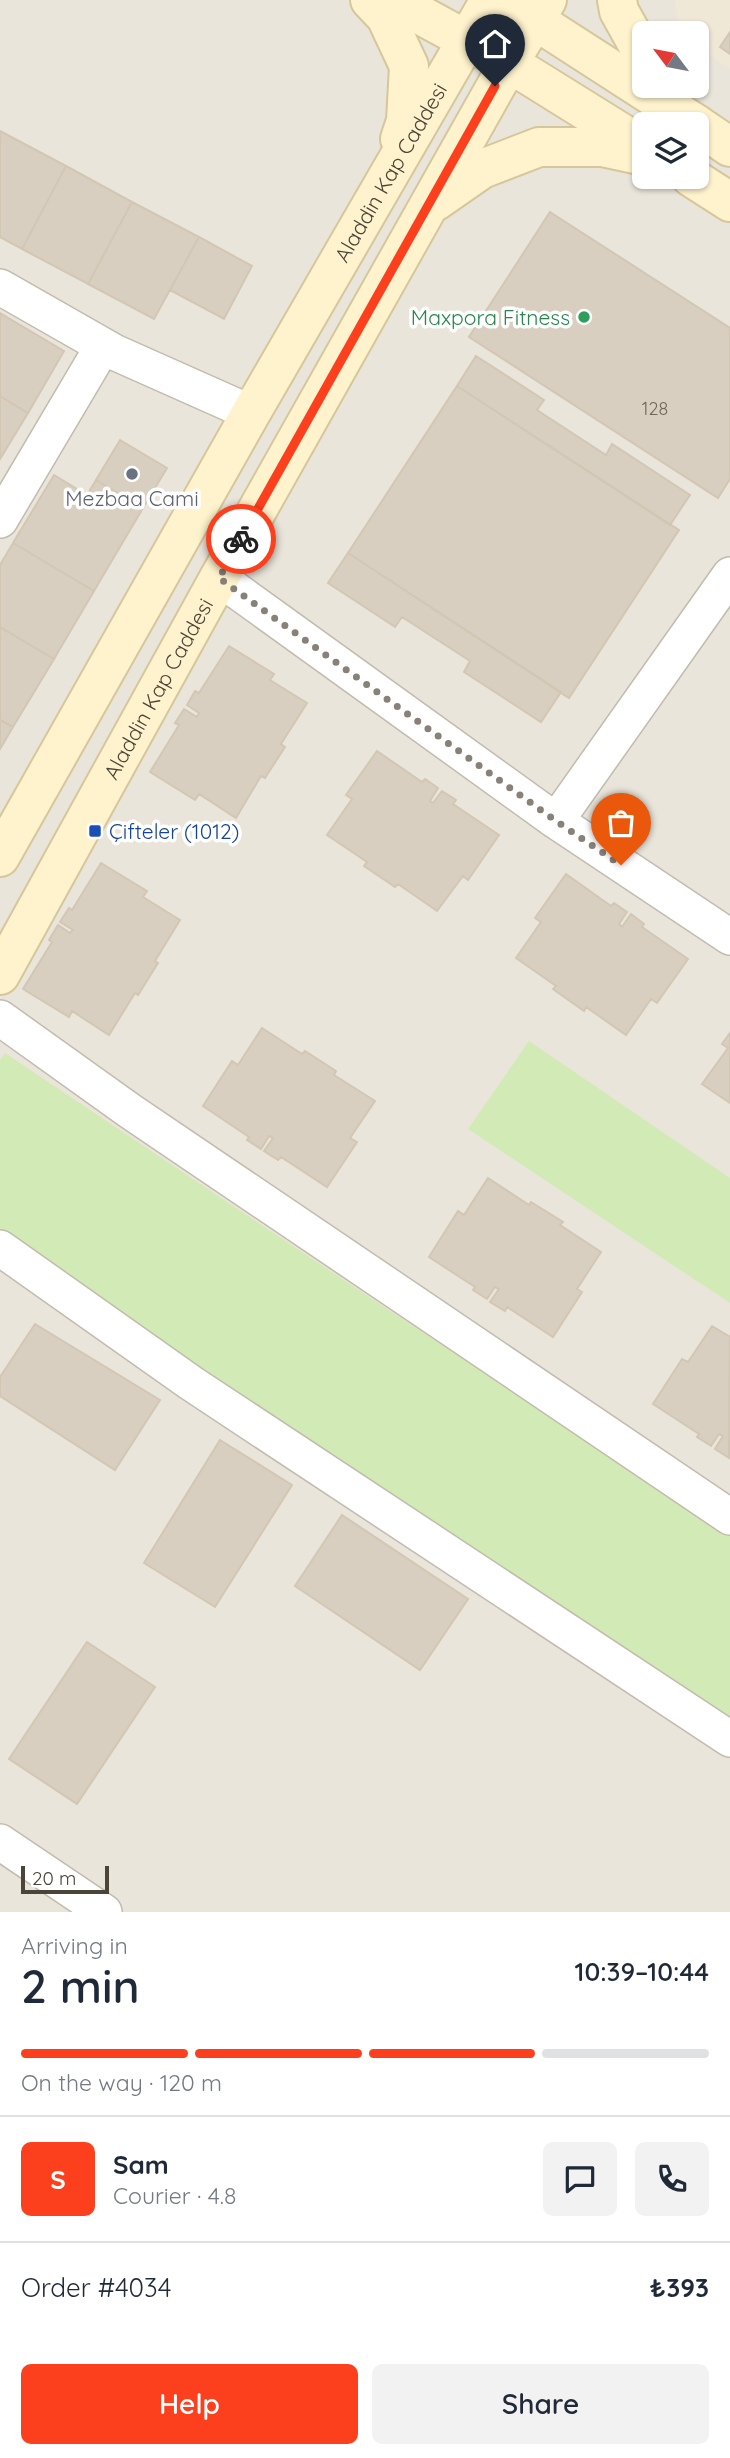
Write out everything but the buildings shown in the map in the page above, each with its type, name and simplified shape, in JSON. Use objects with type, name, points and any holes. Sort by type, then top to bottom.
[{"type":"street","points":[[370,0],[386,17],[410,66],[406,121],[386,182]]},
{"type":"street","points":[[393,0],[509,62],[632,139]]},
{"type":"street","name":"Aladdin Kap Caddesi","points":[[0,857],[251,413],[490,0]]},
{"type":"street","points":[[503,0],[541,10],[680,112]]},
{"type":"street","points":[[617,0],[619,11],[632,34]]},
{"type":"street","name":"Aladdin Kap Caddesi","points":[[0,975],[219,578],[509,62],[541,10]]},
{"type":"street","points":[[674,98],[686,112]]},
{"type":"street","points":[[709,133],[730,147]]},
{"type":"street","points":[[428,206],[482,169],[539,147],[602,146],[632,153]]},
{"type":"street","points":[[709,189],[730,202]]},
{"type":"street","points":[[0,287],[103,346],[251,413]]},
{"type":"street","points":[[0,520],[103,346]]},
{"type":"street","points":[[556,821],[730,575]]},
{"type":"street","points":[[219,578],[556,821],[730,937]]},
{"type":"street","points":[[0,1018],[130,1111],[730,1517]]},
{"type":"street","points":[[0,1248],[191,1383],[730,1739]]},
{"type":"street","points":[[0,1842],[104,1912]]},
{"type":"shaded area","points":[[0,0],[730,0],[730,1912],[0,1912]]},
{"type":"shaded area","points":[[675,0],[730,0],[730,69],[709,54],[709,21],[678,21]]},
{"type":"green space","points":[[529,1041],[730,1178],[730,1303],[468,1129]]},
{"type":"green space","points":[[5,1053],[381,1305],[730,1533],[730,1720],[312,1448],[0,1233],[0,1060]]},
{"type":"way so far","points":[[241,539],[219,578],[621,865]]},
{"type":"place","name":"Maxpora Fitness","points":[[584,317]]},
{"type":"place","name":"Mezbaa Cami","points":[[132,474]]},
{"type":"place","name":"Çifteler (1012)","points":[[95,831]]},
{"type":"route","points":[[241,539],[495,86]]}]
